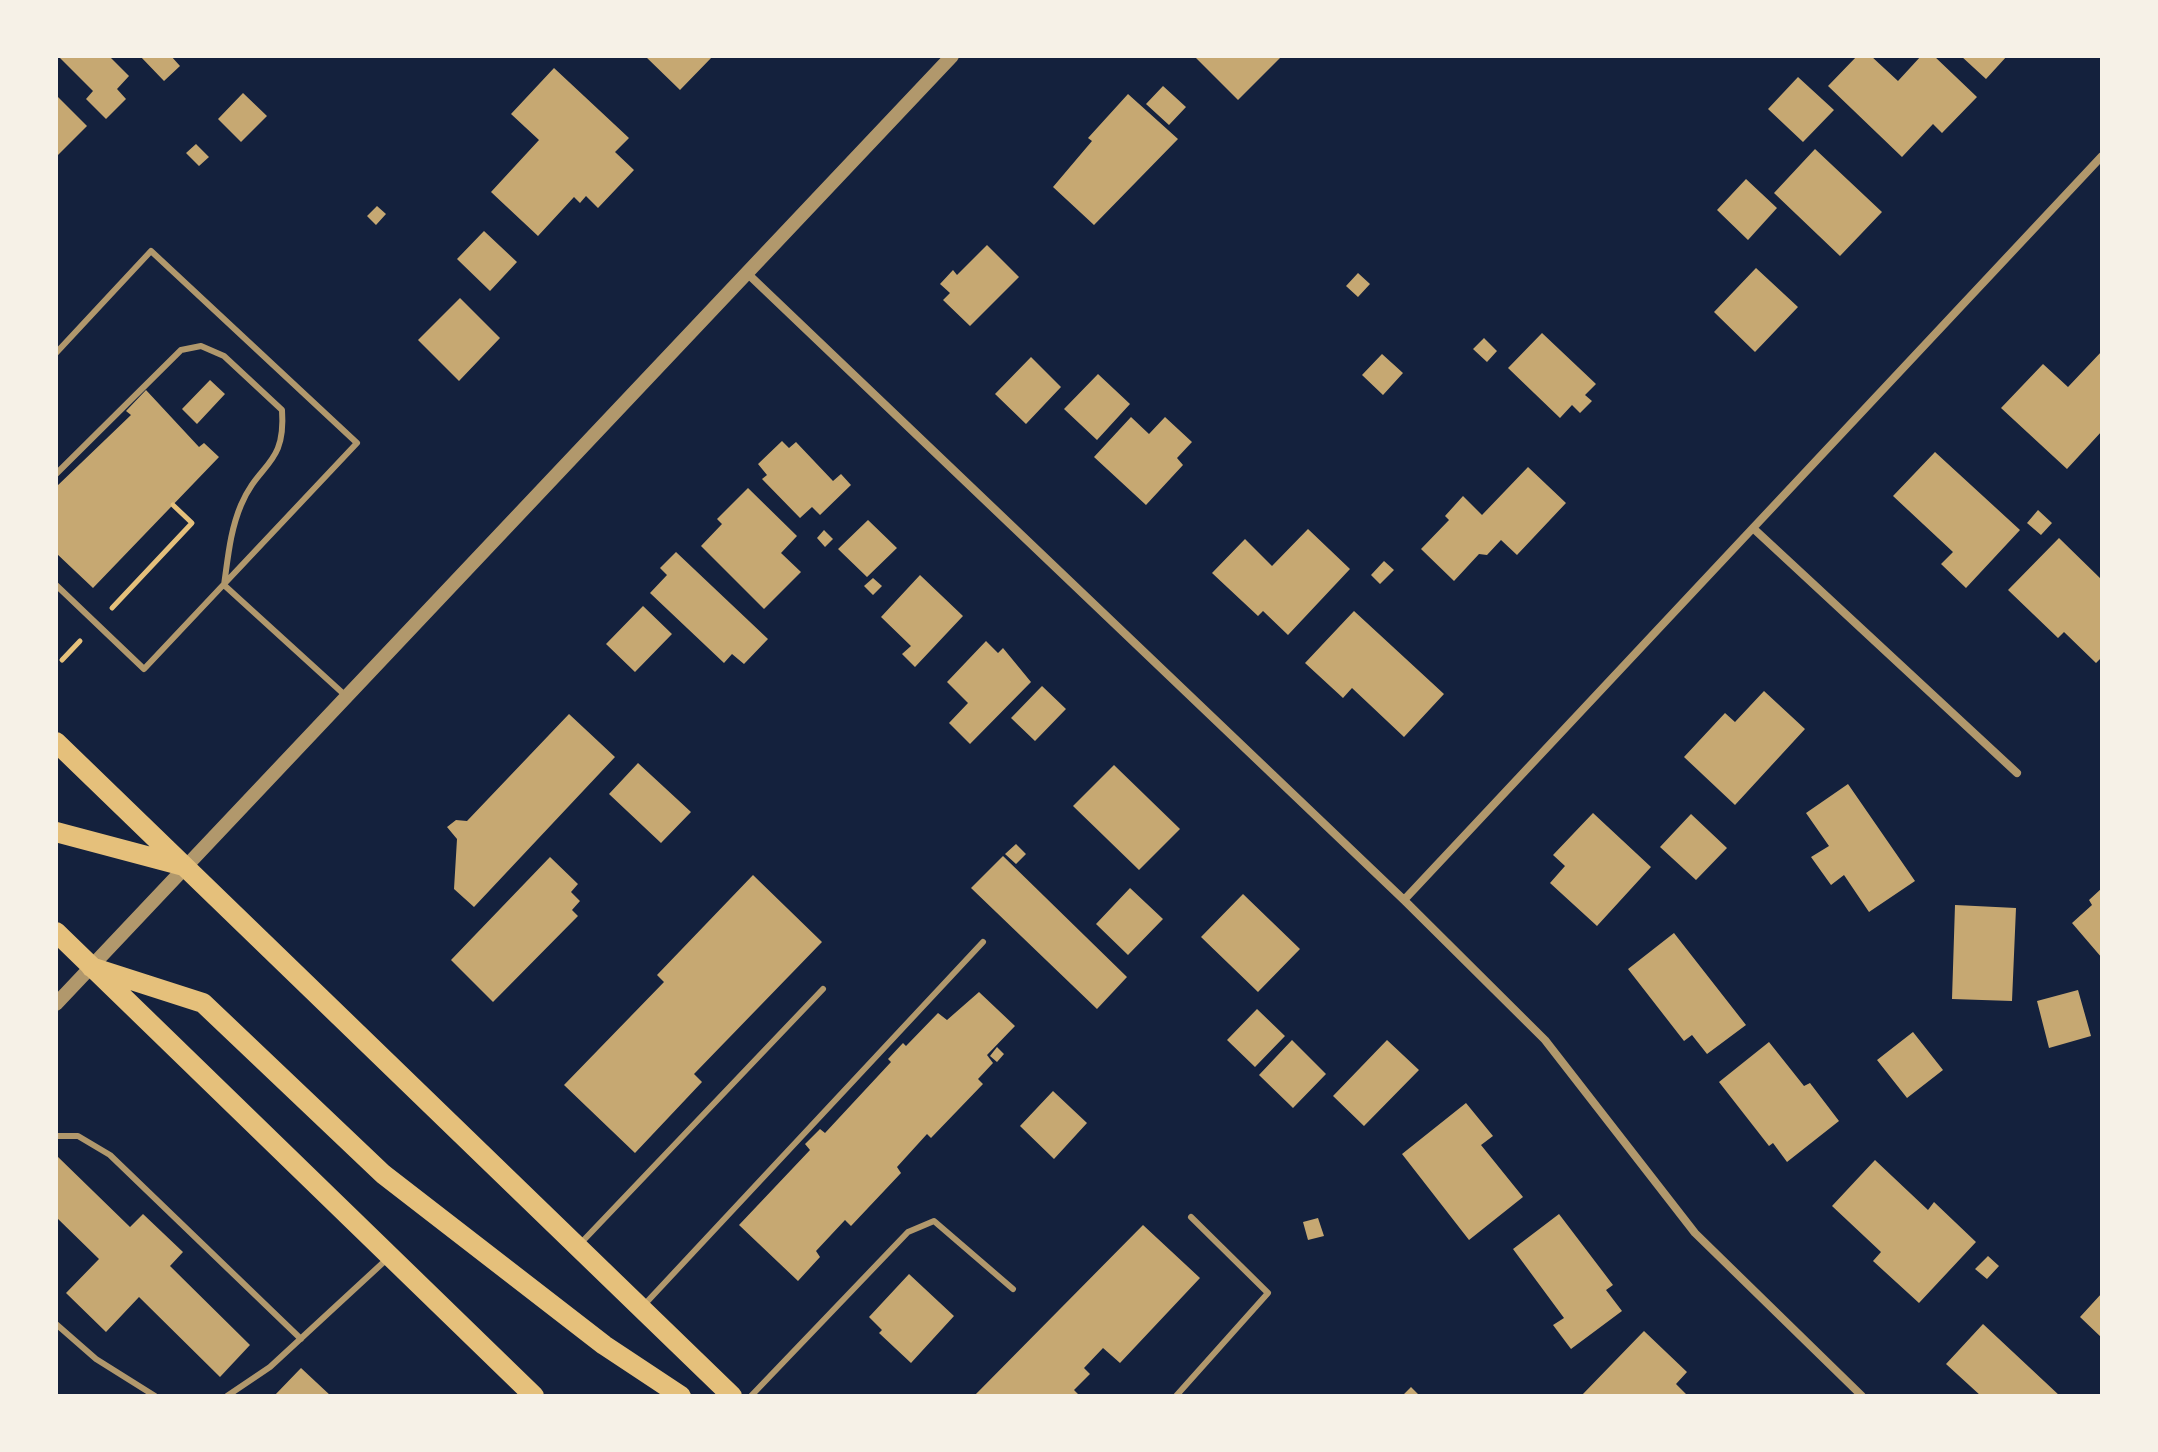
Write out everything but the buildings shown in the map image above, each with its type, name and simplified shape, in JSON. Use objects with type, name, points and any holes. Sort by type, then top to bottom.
[{"type":"main road","points":[[56,742],[732,1396]]},
{"type":"main road","points":[[56,832],[186,866]]},
{"type":"main road","points":[[56,932],[534,1396]]},
{"type":"main road","points":[[91,967],[203,1003],[383,1174],[604,1345],[681,1396]]},
{"type":"street","points":[[56,1004],[952,56]]},
{"type":"street","points":[[1404,900],[2102,156]]},
{"type":"street","points":[[748,274],[1404,900],[1545,1040],[1695,1233],[1862,1396]]},
{"type":"street","points":[[1754,529],[2017,773]]},
{"type":"lane","points":[[56,353],[151,251],[357,443],[144,669],[56,585]]},
{"type":"lane","points":[[56,474],[181,350],[201,346],[224,356],[282,410],[284,436],[278,453],[242,503],[231,537],[224,585]]},
{"type":"lane","points":[[224,585],[347,697]]},
{"type":"lane","points":[[641,1308],[983,942]]},
{"type":"lane","points":[[578,1247],[823,989]]},
{"type":"lane","points":[[56,1136],[78,1136],[110,1155],[301,1339]]},
{"type":"lane","points":[[1176,1396],[1268,1293],[1191,1217]]},
{"type":"lane","points":[[751,1396],[908,1232],[934,1221],[1013,1289]]},
{"type":"lane","points":[[227,1396],[270,1367],[390,1257]]},
{"type":"lane","points":[[56,1324],[96,1359],[155,1396]]},
{"type":"path","points":[[62,660],[192,523],[173,505]]}]
